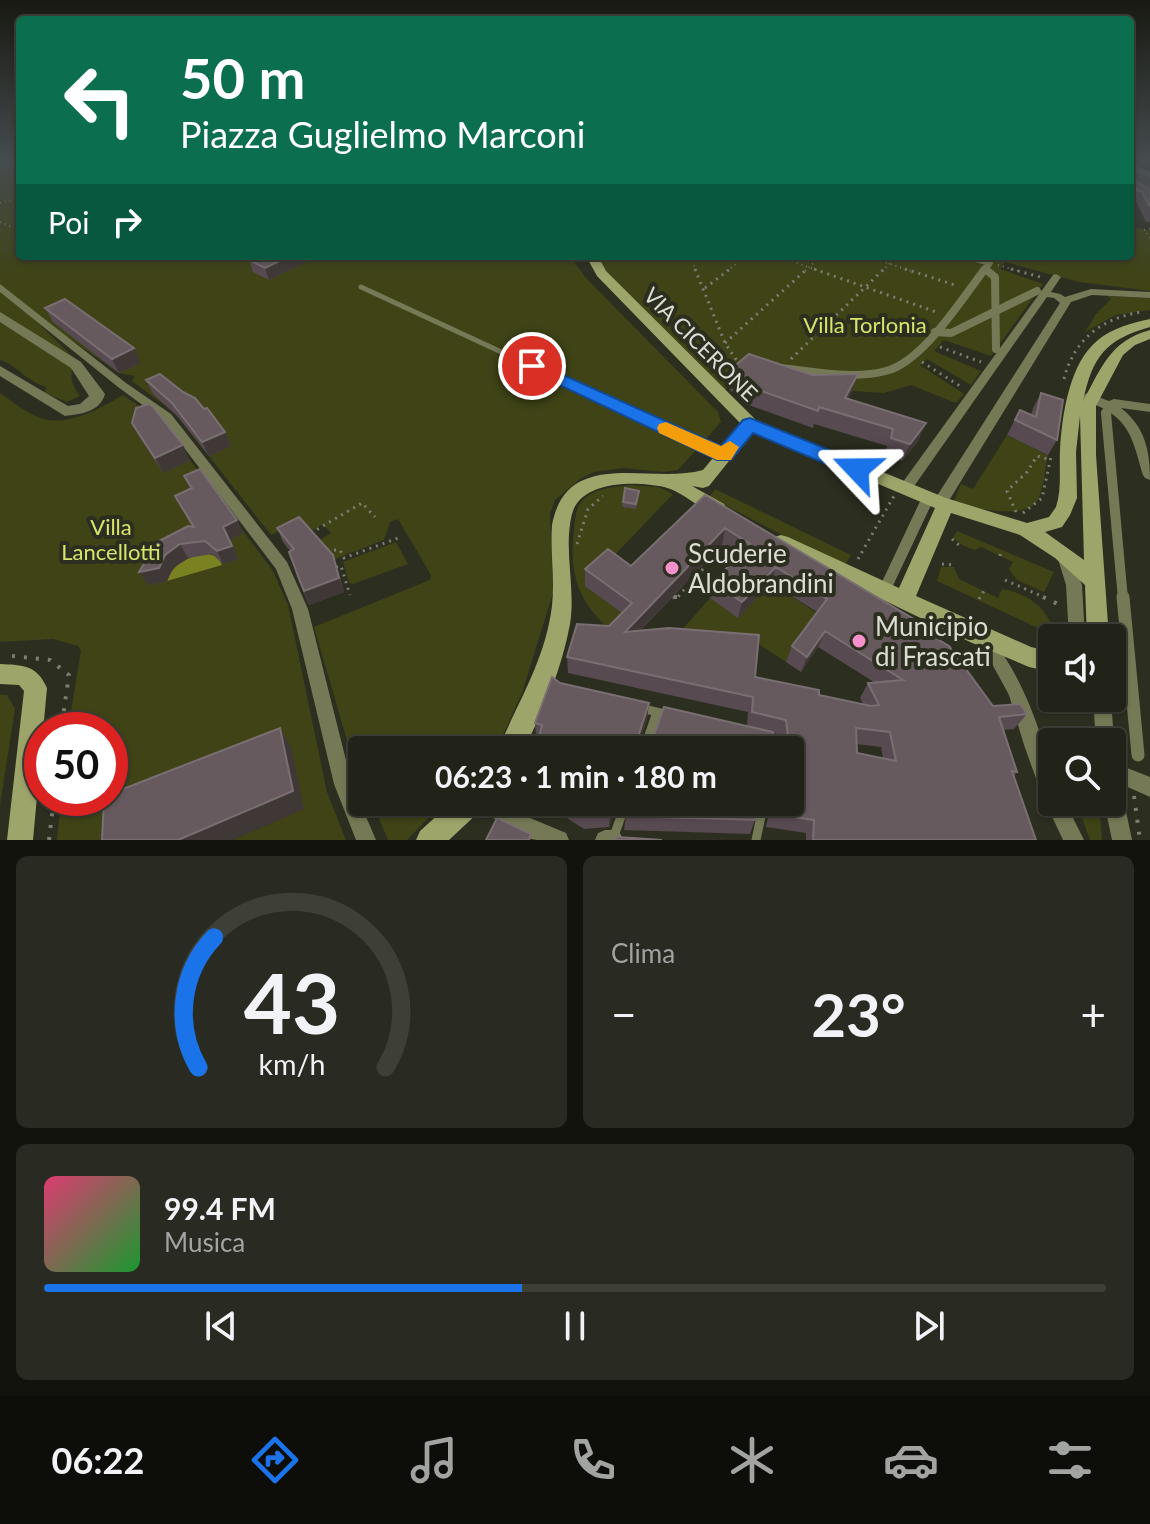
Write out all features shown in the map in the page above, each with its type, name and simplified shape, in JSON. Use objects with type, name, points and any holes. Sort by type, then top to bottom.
[{"type":"main road","name":"VIA CICERONE","points":[[594,260],[601,273],[750,424]]},
{"type":"main road","points":[[1097,624],[1088,455],[1089,399],[1100,346],[1119,333],[1150,323]]},
{"type":"main road","points":[[714,507],[702,489],[707,475],[750,424],[935,501],[1022,522],[1055,522],[1067,504],[1068,450],[1089,399],[1117,353],[1130,342],[1150,334]]},
{"type":"main road","points":[[516,736],[538,688],[556,633],[563,595],[564,512],[569,501],[582,489],[611,481],[671,482],[707,475]]},
{"type":"main road","points":[[671,482],[738,520]]},
{"type":"main road","points":[[890,595],[935,501]]},
{"type":"main road","points":[[1022,522],[1094,581]]},
{"type":"main road","points":[[763,532],[890,595],[1038,659]]},
{"type":"main road","points":[[4,665],[25,675],[36,688],[20,840]]},
{"type":"main road","points":[[429,840],[456,816]]},
{"type":"street","points":[[974,260],[987,266],[995,277],[996,349]]},
{"type":"street","points":[[768,367],[871,374],[894,369],[935,332],[987,266]]},
{"type":"street","points":[[901,489],[1052,278]]},
{"type":"street","points":[[0,287],[167,417],[282,566],[300,609],[343,784],[366,840]]},
{"type":"street","points":[[935,332],[951,333],[1041,292],[1057,296],[1065,302]]},
{"type":"street","points":[[935,501],[1065,302],[1087,292],[1150,295]]},
{"type":"street","points":[[0,316],[76,365],[97,394]]},
{"type":"street","points":[[0,370],[65,411],[85,408],[97,398],[97,394]]},
{"type":"street","points":[[97,394],[122,385]]},
{"type":"street","points":[[1089,399],[1150,408]]},
{"type":"street","points":[[1089,399],[1131,422],[1150,475]]},
{"type":"street","points":[[1089,399],[1138,755]]},
{"type":"street","points":[[1062,553],[1074,585],[1076,624]]},
{"type":"street","points":[[978,635],[1000,659],[1014,682],[1038,758]]},
{"type":"street","points":[[1033,745],[1038,747]]},
{"type":"street","points":[[508,816],[559,840]]},
{"type":"street","points":[[1062,816],[1074,840]]},
{"type":"street","points":[[1117,816],[1122,840]]},
{"type":"street","points":[[605,840],[613,840]]},
{"type":"lane","points":[[361,287],[724,455]]},
{"type":"lane","points":[[630,706],[687,719]]},
{"type":"lane","points":[[649,736],[657,712]]},
{"type":"lane","points":[[621,816],[613,840],[624,840]]},
{"type":"lane","points":[[756,840],[761,816]]},
{"type":"path","points":[[1150,229],[1144,230],[1150,238]]},
{"type":"path","points":[[692,260],[725,343],[737,361]]},
{"type":"path","points":[[705,288],[741,260]]},
{"type":"path","points":[[789,260],[947,315]]},
{"type":"path","points":[[725,343],[817,260]]},
{"type":"path","points":[[880,260],[967,289]]},
{"type":"path","points":[[782,368],[892,260]]},
{"type":"path","points":[[1002,265],[1052,278]]},
{"type":"path","points":[[1089,399],[1066,367],[1087,333],[1118,316],[1149,312]]},
{"type":"path","points":[[938,346],[985,364]]},
{"type":"path","points":[[923,362],[967,390]]},
{"type":"path","points":[[1022,522],[1042,500],[1053,445]]},
{"type":"path","points":[[1022,522],[1007,491],[1027,472],[1037,456],[1051,460]]},
{"type":"path","points":[[858,559],[901,489]]},
{"type":"path","points":[[562,552],[573,552],[588,509],[610,492]]},
{"type":"path","points":[[311,533],[362,503],[375,517]]},
{"type":"path","points":[[1002,513],[1022,522]]},
{"type":"path","points":[[324,551],[337,548],[344,558],[401,537]]},
{"type":"path","points":[[952,539],[961,547]]},
{"type":"path","points":[[942,564],[955,565]]},
{"type":"path","points":[[332,568],[341,566],[350,595]]},
{"type":"path","points":[[673,597],[676,599],[704,568]]},
{"type":"path","points":[[1005,580],[1042,598]]},
{"type":"path","points":[[979,600],[984,591]]},
{"type":"path","points":[[4,665],[38,657],[60,663],[69,675],[64,712]]},
{"type":"path","points":[[1140,840],[1142,792]]},
{"type":"path","points":[[49,840],[52,816]]},
{"type":"green space","points":[[0,199],[16,199],[16,260],[573,260],[585,277],[718,412],[721,422],[678,470],[663,472],[623,468],[594,472],[580,479],[555,500],[550,514],[553,593],[522,693],[501,736],[348,736],[348,744],[314,627],[430,580],[431,575],[398,519],[390,522],[384,540],[330,561],[315,543],[331,533],[323,524],[307,534],[296,522],[271,535],[175,413],[132,381],[135,376],[119,373],[37,316],[33,318],[77,361],[72,379],[80,396],[67,402],[45,393],[46,387],[0,360]]},
{"type":"green space","name":"Villa Torlonia","points":[[1134,227],[1150,231],[1150,291],[1079,282],[1005,262],[1000,269],[1043,284],[991,356],[944,340],[934,351],[981,371],[971,385],[927,359],[920,365],[964,394],[956,403],[911,385],[884,393],[852,391],[746,371],[725,390],[596,260],[1134,260]]},
{"type":"green space","points":[[1107,296],[1150,298],[1150,310],[1116,315],[1085,332],[1096,314],[1111,299]]},
{"type":"green space","name":"Villa Lancellotti","points":[[0,393],[33,415],[49,420],[71,419],[123,395],[161,421],[273,571],[288,605],[327,792],[346,840],[232,840],[303,809],[122,840],[57,840],[59,816],[128,816],[128,712],[71,712],[81,650],[78,646],[53,639],[0,642]]},
{"type":"green space","points":[[1007,435],[1048,455],[1038,499],[1032,506],[1012,511],[986,510],[953,503],[961,484],[973,489]]},
{"type":"green space","points":[[630,485],[658,487],[673,494],[586,585],[630,619],[611,631],[590,608],[578,586],[573,560],[575,518],[583,500],[593,493]]},
{"type":"green space","points":[[715,489],[851,555],[844,567],[709,497]]},
{"type":"green space","points":[[957,531],[1054,572],[1044,592],[1017,580],[1009,569],[1013,562],[981,547],[975,550],[962,545],[953,538]]},
{"type":"green space","points":[[396,542],[408,564],[349,583],[343,562]]},
{"type":"green space","points":[[941,567],[954,567],[959,579],[998,598],[1002,589],[1029,599],[1043,610],[1051,624],[1038,624],[1038,628],[937,581]]},
{"type":"green space","points":[[771,583],[820,615],[786,662],[751,639],[674,639],[710,598]]},
{"type":"green space","points":[[0,695],[7,695],[15,709],[0,805]]},
{"type":"green space","points":[[378,816],[430,816],[407,840],[388,840]]},
{"type":"green space","points":[[1081,816],[1100,816],[1102,840],[1090,840]]},
{"type":"shaded area","points":[[205,553],[218,557],[222,565],[167,581],[177,566]]},
{"type":"building","points":[[249,260],[282,260],[265,268]]},
{"type":"building","points":[[65,299],[134,348],[112,359],[45,308]]},
{"type":"building","points":[[749,354],[812,375],[858,374],[845,398],[926,423],[910,444],[891,438],[893,429],[819,407],[818,411],[747,386],[730,370]]},
{"type":"building","points":[[160,374],[195,398],[204,409],[207,408],[225,432],[202,442],[172,403],[146,380]]},
{"type":"building","points":[[1041,393],[1063,400],[1057,440],[1015,420],[1020,410],[1036,417]]},
{"type":"building","points":[[149,404],[183,445],[155,458],[132,423],[136,408]]},
{"type":"building","points":[[200,469],[237,520],[223,527],[232,546],[217,551],[205,541],[180,544],[165,555],[159,568],[139,572],[148,557],[146,553],[158,545],[157,542],[188,526],[194,527],[175,496],[192,488],[184,476]]},
{"type":"building","points":[[625,488],[639,491],[636,504],[623,502]]},
{"type":"building","points":[[705,495],[917,621],[919,628],[949,646],[993,706],[1020,704],[1027,714],[999,717],[1017,772],[1012,771],[1036,840],[813,840],[814,820],[786,816],[804,816],[804,736],[788,736],[786,720],[752,712],[753,697],[567,657],[577,624],[609,626],[632,603],[585,569],[608,549],[631,566]],"holes":[[[725,528],[750,544],[713,582],[742,602],[776,567],[827,599],[792,646],[807,657],[825,631],[903,680],[868,683],[879,705],[819,695],[819,690],[755,677],[759,635],[669,628],[625,632]],[[856,728],[890,732],[896,761],[857,753]]]},
{"type":"building","points":[[299,517],[333,555],[339,578],[304,591],[289,552],[294,549],[277,528]]},
{"type":"building","points":[[552,677],[560,683],[649,703],[639,734],[539,736],[542,725],[535,723]]},
{"type":"building","points":[[664,707],[773,732],[774,736],[654,736]]},
{"type":"building","points":[[280,728],[293,791],[178,840],[102,840],[103,816],[128,816],[128,787]]},
{"type":"building","points":[[626,816],[756,816],[755,820]]},
{"type":"building","points":[[497,818],[531,834],[529,840],[486,840]]},
{"type":"building","points":[[617,837],[662,840],[616,840]]},
{"type":"slow traffic","points":[[666,428],[724,455],[730,447]]},
{"type":"place","name":"Scuderie Aldobrandini","points":[[672,568]]},
{"type":"place","name":"Municipio di Frascati","points":[[859,641]]},
{"type":"route","points":[[532,366],[724,455],[750,424],[857,469]]}]
